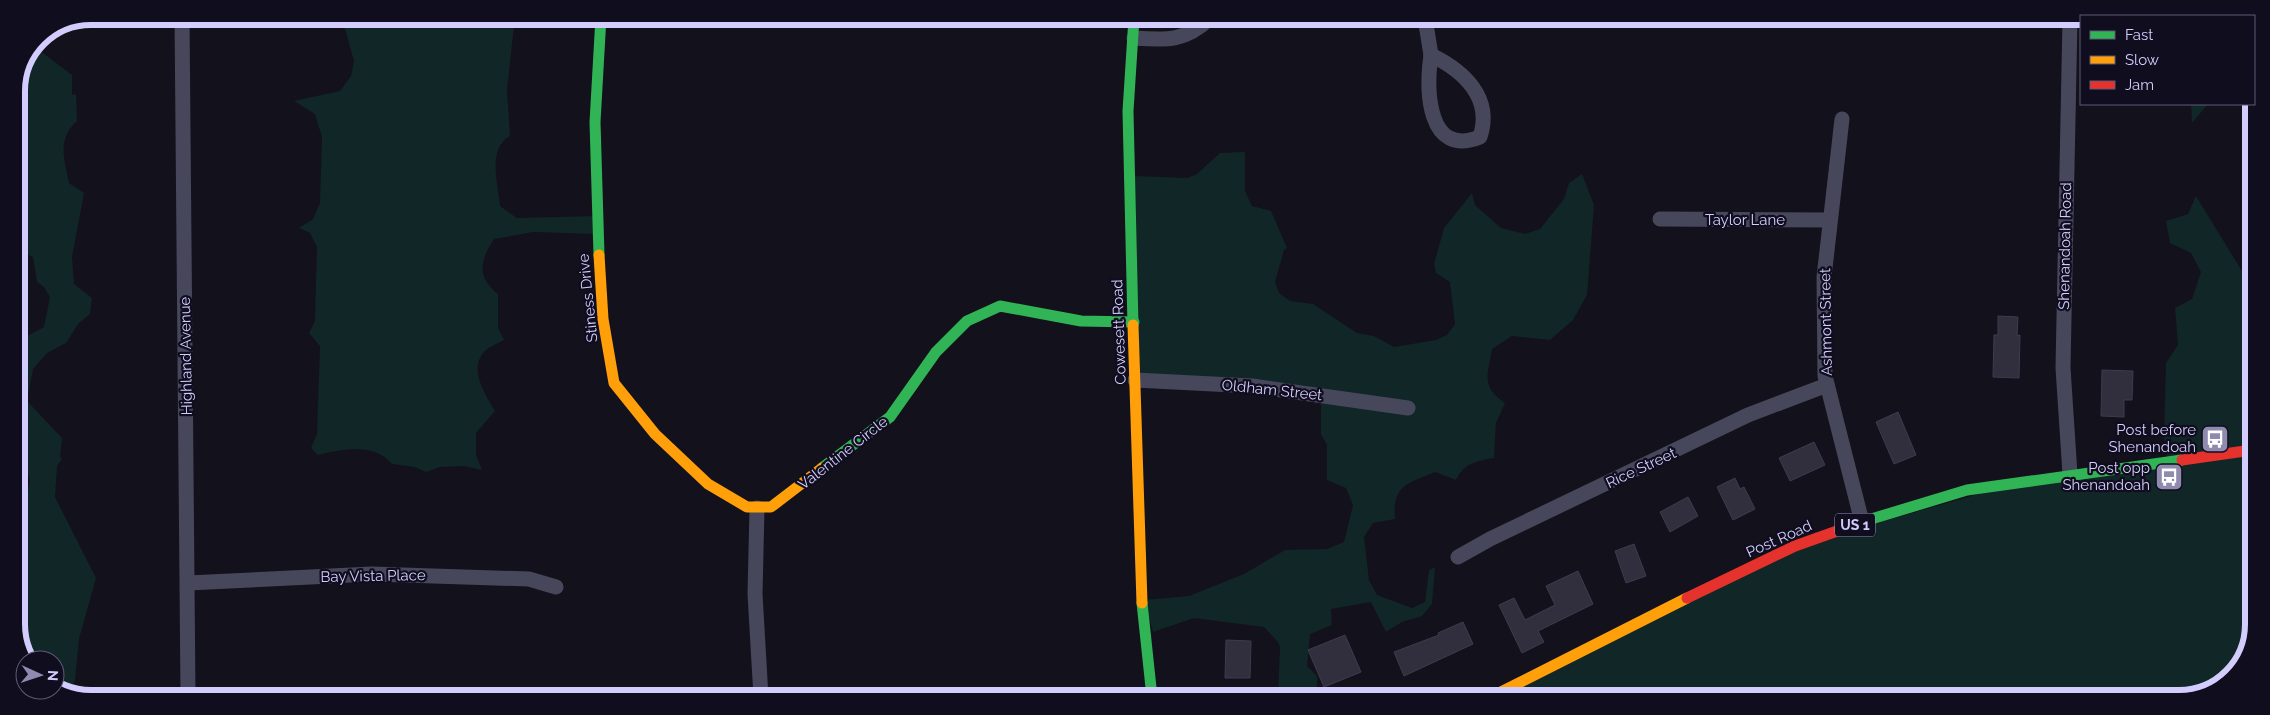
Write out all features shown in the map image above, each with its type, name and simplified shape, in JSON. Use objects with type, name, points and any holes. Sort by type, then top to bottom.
[{"type":"main road","name":"Stiness Drive","points":[[601,25],[595,122],[598,245],[602,319],[614,383],[655,434],[708,484],[747,507],[757,508]]},
{"type":"main road","name":"Cowesett Road","points":[[1134,25],[1128,111],[1140,588],[1151,690]]},
{"type":"main road","name":"Valentine Circle","points":[[757,508],[771,507],[787,496],[890,416],[936,352],[967,320],[1000,306],[1081,321],[1134,322]]},
{"type":"main road","name":"Post Road","points":[[1505,690],[1640,621],[1795,546],[1862,522],[1967,490],[2070,474],[2245,451]]},
{"type":"main road","name":"Cowesett Road","points":[[1145,646],[1161,690]]},
{"type":"street","name":"Highland Avenue","points":[[182,25],[188,690]]},
{"type":"street","points":[[1134,38],[1172,40],[1203,25]]},
{"type":"street","points":[[1426,25],[1431,55],[1429,90],[1433,113],[1440,133],[1453,140],[1469,141],[1480,137],[1485,123],[1482,105],[1476,93],[1452,65],[1431,55]]},
{"type":"street","name":"Shenandoah Road","points":[[2070,25],[2063,368],[2070,474]]},
{"type":"street","name":"Ashmont Street","points":[[1842,119],[1824,277],[1825,376],[1862,522]]},
{"type":"street","name":"Taylor Lane","points":[[1660,219],[1829,220]]},
{"type":"street","name":"Oldham Street","points":[[1135,380],[1252,386],[1408,408]]},
{"type":"street","name":"Rice Street","points":[[1458,557],[1490,539],[1748,415],[1827,385]]},
{"type":"street","points":[[757,508],[755,594],[761,690]]},
{"type":"street","name":"Bay Vista Place","points":[[188,583],[372,574],[529,579],[556,587]]},
{"type":"green space","points":[[339,25],[514,25],[507,89],[510,136],[498,149],[496,158],[496,177],[500,206],[517,218],[597,216],[596,234],[533,232],[494,239],[486,254],[483,261],[483,274],[486,281],[498,294],[498,328],[504,340],[486,350],[478,364],[480,381],[495,411],[476,433],[476,455],[482,470],[464,466],[440,467],[426,472],[415,467],[392,464],[376,452],[367,450],[347,449],[318,455],[311,448],[317,434],[320,346],[309,333],[315,321],[317,247],[310,233],[299,228],[313,219],[320,203],[322,137],[315,114],[294,101],[340,91],[351,76],[354,61],[345,29]]},
{"type":"green space","points":[[39,50],[72,75],[72,95],[76,94],[77,121],[64,142],[64,158],[69,183],[84,193],[72,257],[74,284],[92,298],[90,314],[78,324],[66,343],[47,353],[33,369],[27,401],[62,438],[60,457],[62,459],[57,466],[55,497],[96,578],[79,639],[75,680],[71,687],[65,684],[65,650],[31,650],[25,628],[25,507],[30,480],[25,466],[25,334],[29,335],[44,327],[50,297],[44,287],[37,282],[33,257],[25,253],[25,92],[30,66]]},
{"type":"green space","points":[[2191,105],[2207,105],[2192,123]]},
{"type":"green space","points":[[1245,152],[1245,191],[1252,206],[1271,211],[1287,248],[1284,250],[1275,282],[1279,293],[1290,301],[1313,304],[1357,333],[1374,336],[1394,347],[1436,340],[1447,335],[1455,324],[1450,282],[1436,273],[1434,264],[1444,228],[1472,193],[1475,205],[1501,228],[1525,234],[1540,229],[1564,199],[1569,183],[1582,174],[1594,205],[1587,295],[1573,320],[1550,340],[1512,336],[1492,349],[1488,373],[1489,385],[1497,397],[1505,403],[1496,423],[1494,458],[1467,466],[1456,480],[1435,472],[1409,483],[1403,487],[1396,499],[1395,519],[1373,523],[1364,537],[1369,580],[1377,595],[1412,608],[1425,602],[1429,570],[1435,567],[1432,604],[1422,616],[1402,622],[1386,632],[1371,602],[1331,609],[1332,625],[1310,634],[1307,666],[1317,676],[1317,690],[1278,690],[1280,647],[1278,642],[1264,627],[1194,618],[1153,632],[1144,600],[1189,596],[1244,574],[1285,550],[1327,549],[1344,542],[1353,505],[1346,488],[1327,480],[1327,445],[1321,434],[1321,396],[1140,377],[1133,176],[1187,178],[1197,174],[1220,153]]},
{"type":"green space","points":[[2196,196],[2245,276],[2245,624],[2243,641],[2238,653],[2226,671],[2219,676],[2200,686],[2178,690],[1505,690],[1811,542],[2027,480],[2168,460],[2164,438],[2166,363],[2178,345],[2175,308],[2192,299],[2201,272],[2191,253],[2170,243],[2166,221],[2188,214]]},
{"type":"building","points":[[1998,316],[2018,317],[2017,336],[2020,335],[2019,378],[1993,377],[1994,335],[1998,335]]},
{"type":"building","points":[[2102,370],[2133,371],[2132,400],[2124,400],[2124,417],[2101,416]]},
{"type":"building","points":[[1898,412],[1916,455],[1894,464],[1876,422]]},
{"type":"building","points":[[1814,442],[1825,465],[1790,481],[1779,458]]},
{"type":"building","points":[[1735,478],[1740,489],[1744,487],[1755,509],[1733,520],[1717,487]]},
{"type":"building","points":[[1688,497],[1698,516],[1670,532],[1660,512]]},
{"type":"building","points":[[1634,544],[1646,576],[1626,583],[1615,551]]},
{"type":"building","points":[[1578,571],[1593,604],[1538,631],[1544,642],[1522,653],[1499,605],[1514,598],[1525,620],[1555,605],[1546,586]]},
{"type":"building","points":[[1463,622],[1473,644],[1404,676],[1394,652],[1439,635],[1438,633]]},
{"type":"building","points":[[1345,635],[1361,672],[1324,687],[1308,650]]},
{"type":"building","points":[[1226,640],[1251,641],[1250,678],[1225,678]]},
{"type":"traffic: fast","points":[[599,255],[595,122],[601,25]]},
{"type":"traffic: fast","points":[[1133,325],[1128,111],[1134,25]]},
{"type":"traffic: fast","points":[[822,468],[890,417],[936,352],[967,321],[1000,306],[1081,321],[1134,322]]},
{"type":"traffic: fast","points":[[1868,520],[1967,490],[2182,460]]},
{"type":"traffic: fast","points":[[1142,603],[1151,690]]},
{"type":"traffic: slow","points":[[599,255],[603,319],[614,383],[655,434],[708,484],[747,507],[771,507],[822,468]]},
{"type":"traffic: slow","points":[[1133,325],[1142,603]]},
{"type":"traffic: slow","points":[[1505,690],[1687,598]]},
{"type":"traffic: jam","points":[[2182,460],[2245,451]]},
{"type":"traffic: jam","points":[[1687,598],[1795,546],[1868,520]]},
{"type":"place","name":"Post before Shenandoah","points":[[2215,439]]},
{"type":"place","name":"Post opp Shenandoah","points":[[2169,477]]}]
